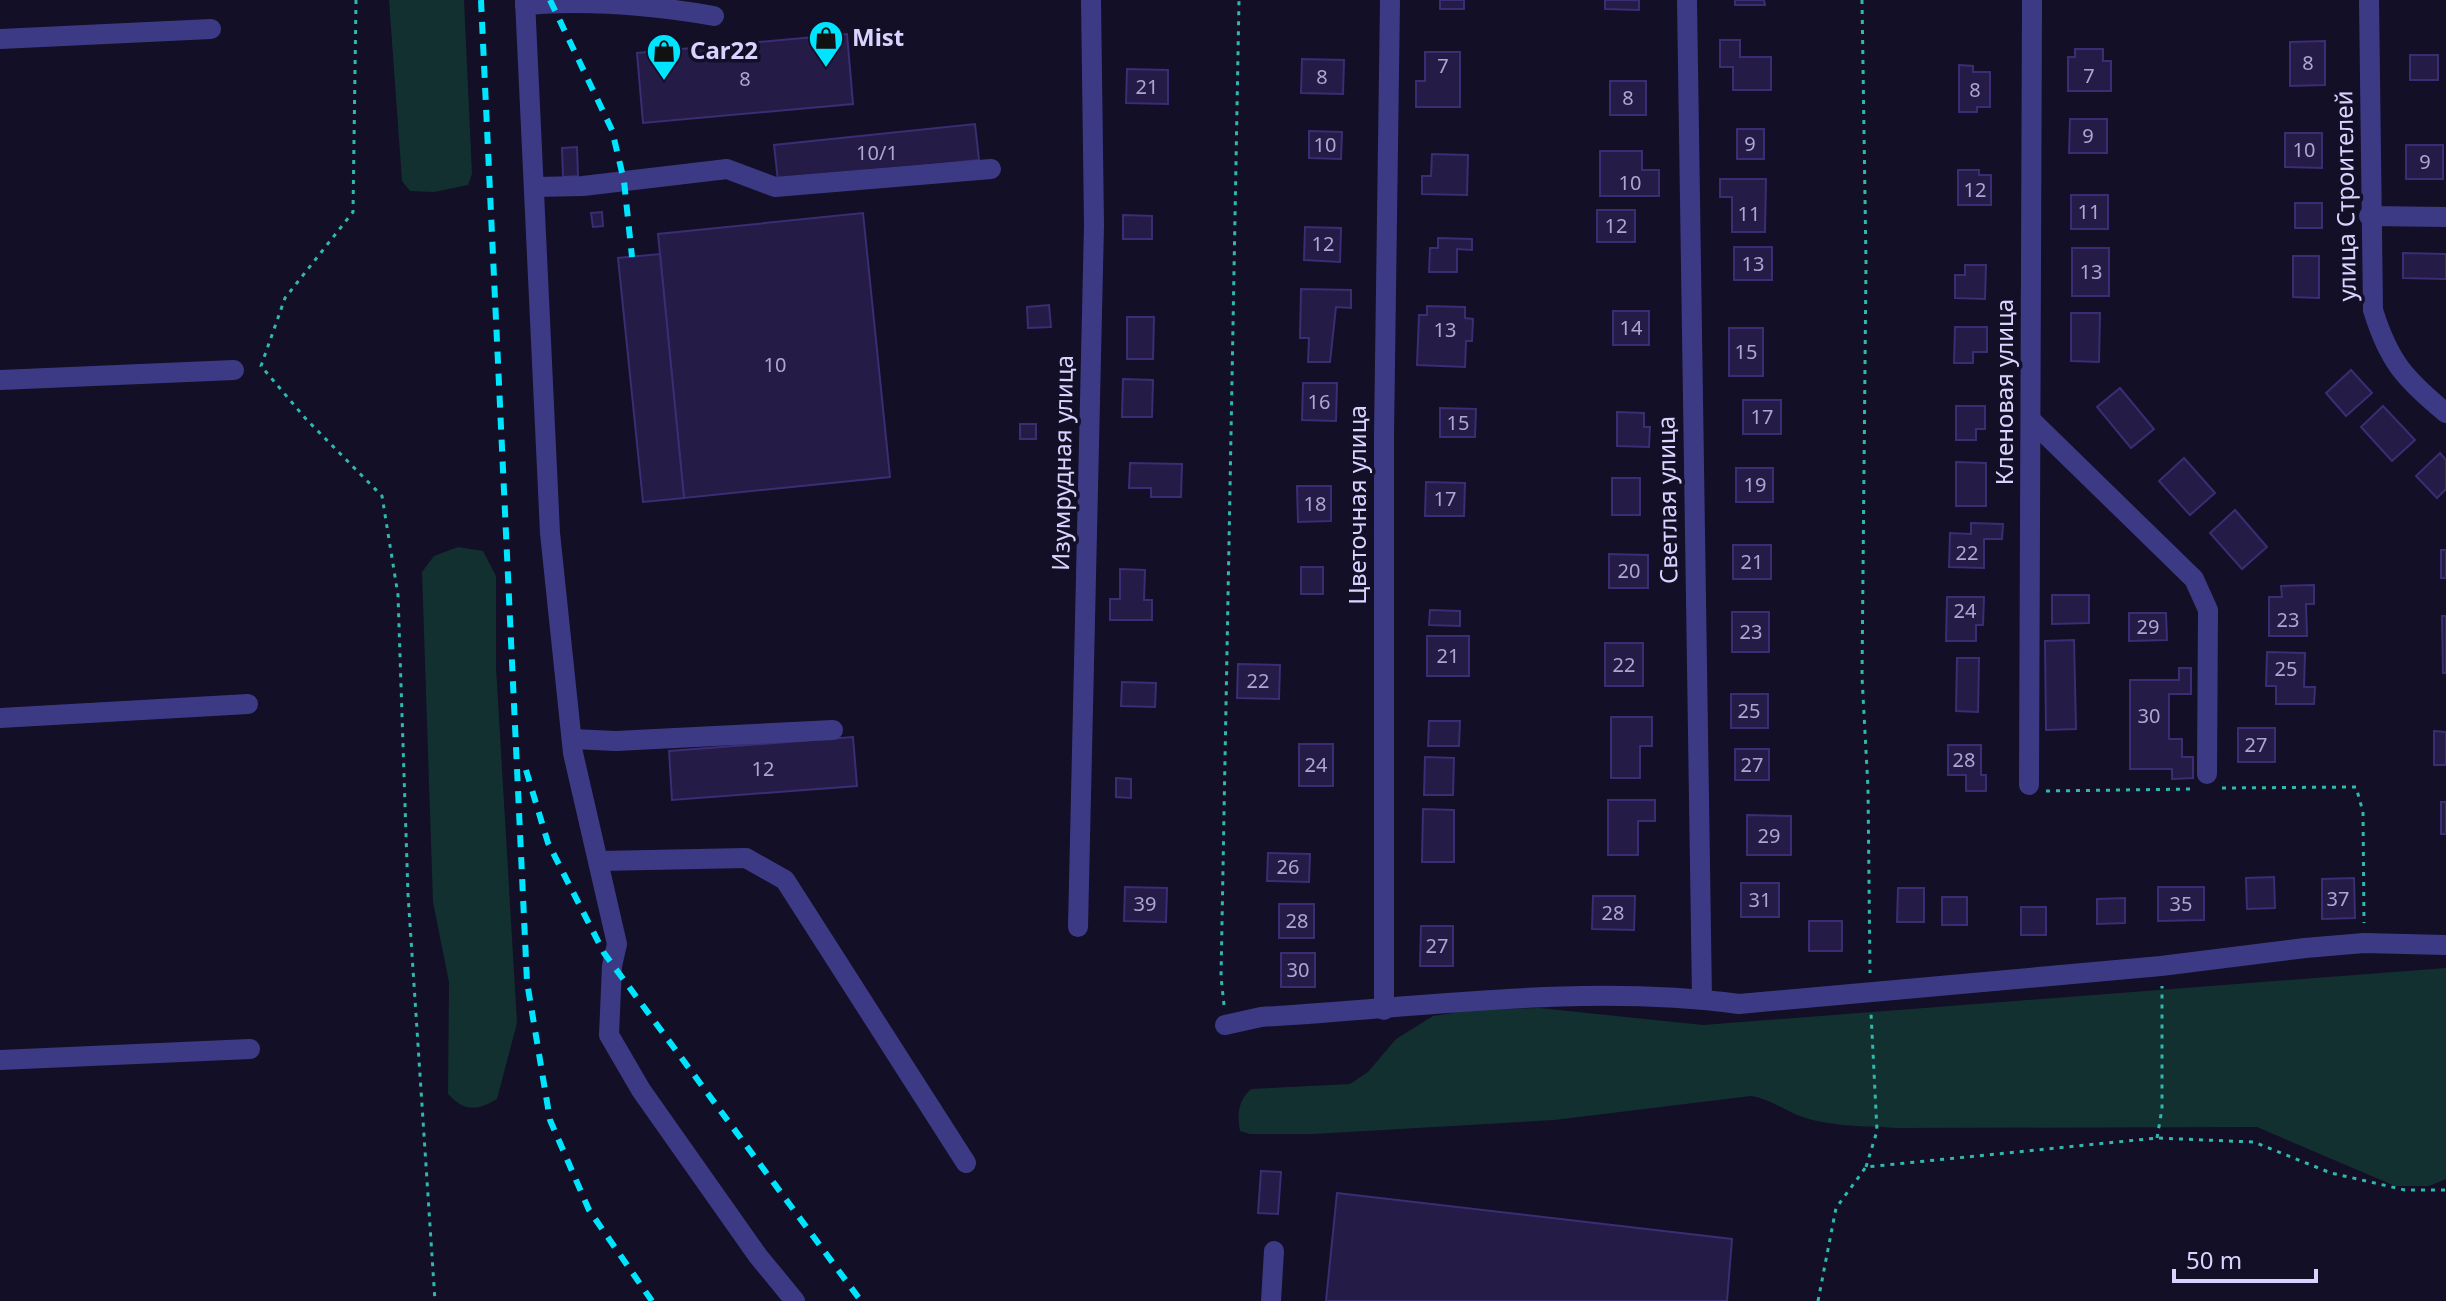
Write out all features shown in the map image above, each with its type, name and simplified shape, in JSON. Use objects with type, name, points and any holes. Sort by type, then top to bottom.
[{"type":"street","name":"Изумрудная улица","points":[[1078,927],[1094,225],[1091,0]]},
{"type":"street","name":"Цветочная улица","points":[[1384,1010],[1384,435],[1390,0]]},
{"type":"street","name":"Светлая улица","points":[[1687,0],[1702,999]]},
{"type":"street","name":"Кленовая улица","points":[[2029,785],[2032,0]]},
{"type":"street","name":"улица Строителей","points":[[2369,0],[2369,216],[2373,310],[2386,351],[2415,387],[2446,413]]},
{"type":"street","points":[[714,16],[660,7],[583,2],[525,3],[535,187],[535,275],[550,533],[572,739],[617,944],[612,966],[609,1035],[641,1090],[758,1256],[795,1301]]},
{"type":"street","points":[[0,39],[211,29]]},
{"type":"street","points":[[535,187],[583,186],[727,169],[775,187],[991,169]]},
{"type":"street","points":[[2369,216],[2446,217]]},
{"type":"street","points":[[0,380],[234,370]]},
{"type":"street","points":[[2031,420],[2194,579],[2208,610],[2209,784]]},
{"type":"street","points":[[0,718],[248,704]]},
{"type":"street","points":[[572,739],[616,741],[833,730]]},
{"type":"street","points":[[600,861],[746,858],[785,880],[966,1163]]},
{"type":"street","points":[[1225,1025],[1261,1017],[1532,997],[1702,999],[1739,1004],[2161,966],[2364,943],[2446,945]]},
{"type":"street","points":[[0,1060],[250,1049]]},
{"type":"street","points":[[1271,1301],[1274,1251]]},
{"type":"path","points":[[356,0],[353,212],[285,298],[261,366],[306,419],[382,496],[398,595],[408,894],[435,1301]]},
{"type":"path","points":[[1225,1025],[1221,977],[1239,0]]},
{"type":"path","points":[[1818,1301],[1836,1208],[1866,1167],[1877,1131],[1862,677],[1866,263],[1862,0]]},
{"type":"path","points":[[2029,785],[2034,791],[2209,784],[2356,787],[2363,812],[2364,943]]},
{"type":"path","points":[[2157,1138],[2162,1109],[2164,1043],[2161,966]]},
{"type":"path","points":[[1866,1167],[2157,1138],[2254,1142],[2331,1173],[2405,1190],[2446,1190]]},
{"type":"green space","points":[[389,0],[464,0],[472,174],[468,185],[434,192],[410,191],[402,181]]},
{"type":"green space","points":[[458,547],[483,551],[496,576],[496,667],[517,1023],[497,1099],[471,1108],[448,1094],[449,982],[433,902],[422,572],[434,556]]},
{"type":"green space","points":[[2446,968],[2446,1179],[2429,1186],[2395,1186],[2257,1127],[1860,1126],[1809,1119],[1751,1096],[1554,1120],[1313,1134],[1250,1134],[1240,1131],[1239,1125],[1241,1103],[1251,1089],[1350,1084],[1368,1072],[1396,1039],[1433,1016],[1474,1010],[1539,1008],[1703,1025]]},
{"type":"building","points":[[1440,0],[1464,0],[1464,9],[1440,9]]},
{"type":"building","points":[[1605,0],[1639,0],[1639,10],[1605,9]]},
{"type":"building","points":[[1735,0],[1764,0],[1765,5],[1735,5]]},
{"type":"building","points":[[847,34],[853,104],[643,123],[637,53]]},
{"type":"building","points":[[1720,40],[1740,40],[1740,57],[1771,57],[1771,90],[1733,90],[1733,67],[1720,67]]},
{"type":"building","points":[[2325,41],[2325,85],[2290,86],[2290,42]]},
{"type":"building","points":[[2075,49],[2103,49],[2103,61],[2111,61],[2111,91],[2068,91],[2068,57],[2075,57]]},
{"type":"building","points":[[1425,52],[1460,52],[1460,107],[1416,107],[1416,81],[1425,81]]},
{"type":"building","points":[[2410,55],[2438,55],[2438,80],[2410,80]]},
{"type":"building","points":[[1302,59],[1344,60],[1343,94],[1301,93]]},
{"type":"building","points":[[1959,65],[1973,66],[1973,72],[1990,72],[1990,107],[1977,107],[1977,112],[1959,112]]},
{"type":"building","points":[[1127,69],[1168,70],[1168,104],[1126,103]]},
{"type":"building","points":[[1610,81],[1646,81],[1646,115],[1610,115]]},
{"type":"building","points":[[2070,119],[2107,119],[2107,153],[2069,153]]},
{"type":"building","points":[[975,124],[979,160],[778,181],[774,145]]},
{"type":"building","points":[[1737,129],[1764,129],[1764,159],[1737,159]]},
{"type":"building","points":[[1309,131],[1342,132],[1341,159],[1309,158]]},
{"type":"building","points":[[2285,133],[2322,133],[2322,168],[2285,167]]},
{"type":"building","points":[[2406,145],[2443,145],[2443,179],[2406,179]]},
{"type":"building","points":[[577,147],[578,176],[563,177],[562,148]]},
{"type":"building","points":[[1600,151],[1642,151],[1642,170],[1659,170],[1659,196],[1600,196]]},
{"type":"building","points":[[1432,154],[1468,155],[1467,195],[1422,194],[1422,176],[1431,176]]},
{"type":"building","points":[[1958,170],[1979,170],[1979,175],[1991,175],[1991,205],[1958,205]]},
{"type":"building","points":[[1720,179],[1766,179],[1765,232],[1732,232],[1732,197],[1720,197]]},
{"type":"building","points":[[2071,195],[2108,195],[2108,229],[2071,229]]},
{"type":"building","points":[[2295,203],[2322,203],[2322,228],[2295,228]]},
{"type":"building","points":[[1597,210],[1635,210],[1635,242],[1597,242]]},
{"type":"building","points":[[602,212],[603,226],[593,227],[591,213]]},
{"type":"building","points":[[863,213],[890,477],[684,498],[658,234]]},
{"type":"building","points":[[1123,215],[1152,216],[1152,239],[1123,239]]},
{"type":"building","points":[[1305,227],[1341,228],[1340,262],[1304,260]]},
{"type":"building","points":[[1438,238],[1472,239],[1472,250],[1457,249],[1457,272],[1429,272],[1430,248],[1438,248]]},
{"type":"building","points":[[1734,247],[1772,247],[1772,280],[1734,280]]},
{"type":"building","points":[[2072,248],[2109,248],[2109,296],[2072,296]]},
{"type":"building","points":[[2403,253],[2446,254],[2446,279],[2403,278]]},
{"type":"building","points":[[660,254],[684,498],[643,502],[618,258]]},
{"type":"building","points":[[2293,256],[2319,256],[2319,298],[2293,297]]},
{"type":"building","points":[[1965,265],[1986,265],[1985,299],[1955,298],[1955,275],[1965,275]]},
{"type":"building","points":[[1301,289],[1351,290],[1351,308],[1336,307],[1330,362],[1308,362],[1309,338],[1300,338]]},
{"type":"building","points":[[1049,305],[1051,327],[1028,328],[1027,307]]},
{"type":"building","points":[[1427,306],[1465,307],[1465,318],[1473,319],[1472,341],[1466,341],[1465,367],[1417,365],[1419,315],[1427,315]]},
{"type":"building","points":[[1613,311],[1649,311],[1649,345],[1613,345]]},
{"type":"building","points":[[2071,313],[2100,313],[2099,362],[2071,361]]},
{"type":"building","points":[[1127,317],[1154,317],[1153,359],[1127,359]]},
{"type":"building","points":[[1955,327],[1987,327],[1987,352],[1973,352],[1973,363],[1954,363]]},
{"type":"building","points":[[1729,328],[1763,328],[1763,376],[1729,376]]},
{"type":"building","points":[[2351,370],[2372,393],[2346,416],[2326,393]]},
{"type":"building","points":[[1123,379],[1153,380],[1152,417],[1122,417]]},
{"type":"building","points":[[1303,383],[1337,383],[1336,421],[1302,420]]},
{"type":"building","points":[[2120,388],[2154,429],[2131,448],[2097,407]]},
{"type":"building","points":[[1743,400],[1781,400],[1781,434],[1743,434]]},
{"type":"building","points":[[1956,406],[1985,406],[1985,429],[1976,429],[1976,440],[1956,440]]},
{"type":"building","points":[[2383,406],[2415,440],[2392,461],[2361,427]]},
{"type":"building","points":[[1440,408],[1476,409],[1475,437],[1440,437]]},
{"type":"building","points":[[1617,412],[1644,413],[1644,427],[1650,427],[1649,447],[1617,446]]},
{"type":"building","points":[[1020,424],[1036,424],[1036,439],[1020,439]]},
{"type":"building","points":[[2440,453],[2446,460],[2446,489],[2437,498],[2416,476]]},
{"type":"building","points":[[2184,458],[2215,493],[2190,515],[2159,481]]},
{"type":"building","points":[[1956,462],[1986,463],[1986,506],[1956,506]]},
{"type":"building","points":[[1130,463],[1182,464],[1181,497],[1151,497],[1151,488],[1129,488]]},
{"type":"building","points":[[1736,468],[1773,468],[1773,502],[1736,502]]},
{"type":"building","points":[[1612,478],[1640,478],[1640,515],[1612,515]]},
{"type":"building","points":[[1426,482],[1465,483],[1464,516],[1425,516]]},
{"type":"building","points":[[1297,486],[1331,486],[1331,521],[1298,522]]},
{"type":"building","points":[[2235,510],[2267,547],[2242,569],[2210,533]]},
{"type":"building","points":[[1971,523],[2003,524],[2002,539],[1984,539],[1984,568],[1949,567],[1950,533],[1971,534]]},
{"type":"building","points":[[1733,545],[1771,545],[1771,579],[1733,579]]},
{"type":"building","points":[[2441,550],[2446,550],[2446,578],[2441,578]]},
{"type":"building","points":[[1609,554],[1648,555],[1648,588],[1609,588]]},
{"type":"building","points":[[1301,567],[1323,567],[1323,594],[1301,594]]},
{"type":"building","points":[[1120,569],[1145,570],[1144,600],[1152,600],[1152,620],[1110,620],[1110,599],[1120,599]]},
{"type":"building","points":[[2314,585],[2314,604],[2306,604],[2307,636],[2269,636],[2269,597],[2282,597],[2281,586]]},
{"type":"building","points":[[2052,595],[2089,595],[2089,623],[2052,624]]},
{"type":"building","points":[[1947,597],[1984,597],[1983,625],[1976,625],[1976,641],[1946,641]]},
{"type":"building","points":[[1430,610],[1460,611],[1460,626],[1429,625]]},
{"type":"building","points":[[1732,612],[1769,612],[1769,652],[1732,652]]},
{"type":"building","points":[[2129,613],[2166,613],[2167,640],[2129,641]]},
{"type":"building","points":[[2442,616],[2446,616],[2446,673],[2443,673]]},
{"type":"building","points":[[1427,636],[1469,636],[1469,676],[1427,676]]},
{"type":"building","points":[[2074,640],[2076,729],[2046,730],[2045,641]]},
{"type":"building","points":[[1605,643],[1643,643],[1643,686],[1605,686]]},
{"type":"building","points":[[2267,652],[2305,653],[2304,687],[2315,687],[2314,704],[2276,704],[2276,686],[2266,686]]},
{"type":"building","points":[[1957,658],[1979,658],[1978,712],[1956,711]]},
{"type":"building","points":[[1238,664],[1280,665],[1279,699],[1237,698]]},
{"type":"building","points":[[2179,668],[2191,668],[2191,694],[2169,694],[2169,739],[2182,739],[2182,757],[2193,757],[2193,778],[2172,779],[2172,769],[2130,769],[2130,680],[2179,680]]},
{"type":"building","points":[[1122,682],[1156,683],[1155,707],[1121,706]]},
{"type":"building","points":[[1731,694],[1768,694],[1768,728],[1731,728]]},
{"type":"building","points":[[1611,717],[1652,717],[1652,746],[1640,746],[1640,778],[1611,778]]},
{"type":"building","points":[[1429,721],[1460,721],[1459,746],[1428,746]]},
{"type":"building","points":[[2238,728],[2275,728],[2275,762],[2238,762]]},
{"type":"building","points":[[2434,731],[2446,732],[2446,765],[2434,765]]},
{"type":"building","points":[[853,737],[857,786],[672,800],[669,751]]},
{"type":"building","points":[[1299,744],[1333,744],[1333,786],[1299,786]]},
{"type":"building","points":[[1948,745],[1981,745],[1981,775],[1986,775],[1986,791],[1966,791],[1966,775],[1948,775]]},
{"type":"building","points":[[1735,749],[1769,749],[1769,780],[1735,780]]},
{"type":"building","points":[[1425,757],[1454,758],[1453,795],[1424,795]]},
{"type":"building","points":[[1116,778],[1131,779],[1131,798],[1116,797]]},
{"type":"building","points":[[1608,800],[1655,800],[1655,821],[1638,821],[1638,855],[1608,855]]},
{"type":"building","points":[[2441,802],[2446,802],[2446,834],[2441,834]]},
{"type":"building","points":[[1423,809],[1454,810],[1454,862],[1422,862]]},
{"type":"building","points":[[1747,815],[1791,816],[1791,855],[1747,855]]},
{"type":"building","points":[[1268,853],[1310,854],[1309,882],[1267,881]]},
{"type":"building","points":[[2274,877],[2275,908],[2247,909],[2246,878]]},
{"type":"building","points":[[2354,878],[2355,918],[2322,919],[2322,879]]},
{"type":"building","points":[[1741,883],[1779,883],[1779,917],[1741,917]]},
{"type":"building","points":[[1125,887],[1167,888],[1166,922],[1124,921]]},
{"type":"building","points":[[2158,887],[2204,887],[2204,920],[2158,921]]},
{"type":"building","points":[[1898,888],[1924,888],[1924,922],[1897,922]]},
{"type":"building","points":[[1593,896],[1635,896],[1634,930],[1592,929]]},
{"type":"building","points":[[1942,897],[1967,897],[1967,925],[1942,925]]},
{"type":"building","points":[[2125,898],[2125,923],[2097,924],[2097,899]]},
{"type":"building","points":[[1279,904],[1314,904],[1314,938],[1279,938]]},
{"type":"building","points":[[2021,907],[2046,907],[2046,935],[2021,935]]},
{"type":"building","points":[[1809,921],[1842,921],[1842,951],[1809,951]]},
{"type":"building","points":[[1421,926],[1453,926],[1453,966],[1420,966]]},
{"type":"building","points":[[1281,953],[1315,953],[1315,987],[1281,987]]},
{"type":"building","points":[[1261,1171],[1281,1172],[1278,1214],[1258,1213]]},
{"type":"building","points":[[1337,1193],[1732,1239],[1727,1301],[1326,1301]]},
{"type":"railway","points":[[481,0],[527,982],[550,1120],[589,1210],[652,1301]]},
{"type":"railway","points":[[550,0],[612,130],[624,181],[632,257]]},
{"type":"railway","points":[[526,770],[548,843],[604,953],[861,1301]]},
{"type":"place","name":"Mist","points":[[826,69]]},
{"type":"place","name":"Car22","points":[[664,82]]}]
